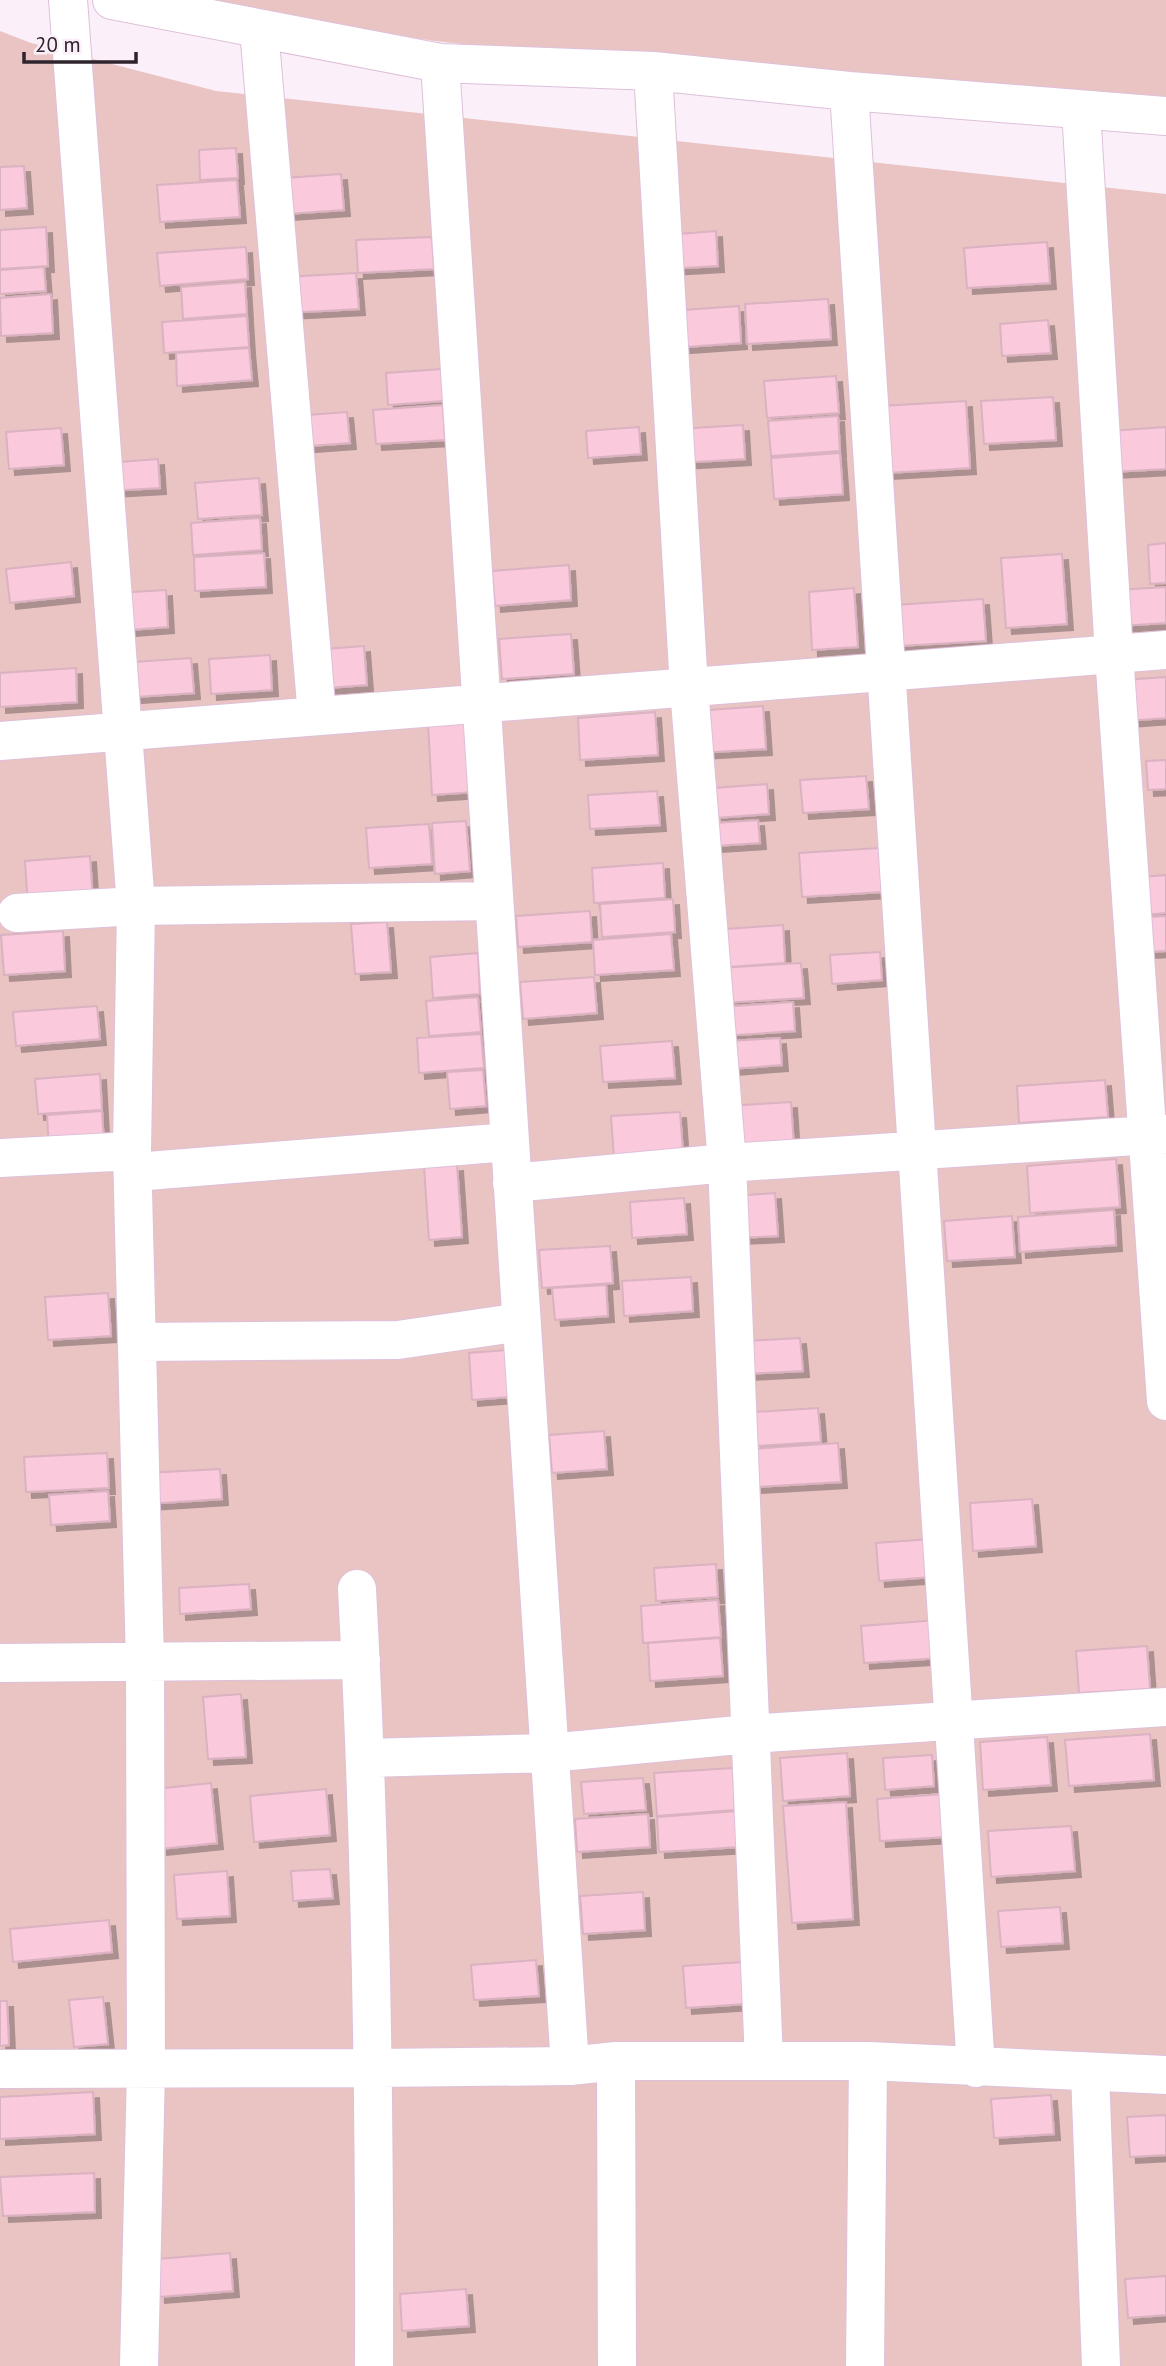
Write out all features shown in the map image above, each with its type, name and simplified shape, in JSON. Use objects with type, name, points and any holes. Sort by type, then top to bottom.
[{"type":"street","points":[[68,0],[136,906],[134,1162],[145,1663],[146,2070],[139,2366]]},
{"type":"street","points":[[112,0],[440,63],[653,71],[849,91],[1166,116]]},
{"type":"street","points":[[259,29],[317,716]]},
{"type":"street","points":[[440,63],[569,2066]]},
{"type":"street","points":[[653,71],[689,688],[727,1163],[764,2061]]},
{"type":"street","points":[[849,91],[976,2068]]},
{"type":"street","points":[[1081,110],[1114,654],[1156,1134],[1166,1401]]},
{"type":"street","points":[[0,741],[1166,650]]},
{"type":"street","points":[[17,913],[136,906],[494,901]]},
{"type":"street","points":[[512,1183],[727,1163],[1156,1134]]},
{"type":"street","points":[[0,1158],[134,1162],[509,1142]]},
{"type":"street","points":[[138,1342],[398,1340],[521,1322]]},
{"type":"street","points":[[357,1589],[367,1758],[375,2068],[374,2366]]},
{"type":"street","points":[[0,1662],[361,1661]]},
{"type":"street","points":[[367,1758],[549,1753],[749,1734],[1166,1707]]},
{"type":"street","points":[[0,2069],[375,2068],[569,2066],[616,2061],[867,2061],[1166,2075]]},
{"type":"street","points":[[616,2061],[617,2366]]},
{"type":"street","points":[[866,2366],[867,2061]]},
{"type":"street","points":[[1090,2073],[1101,2366]]},
{"type":"shaded area","points":[[167,0],[1166,0],[1166,124],[435,41]]},
{"type":"shaded area","points":[[0,31],[31,43],[216,91],[1166,194],[1166,2366],[0,2366]]},
{"type":"building","points":[[236,148],[238,178],[200,180],[199,150]]},
{"type":"building","points":[[24,166],[27,208],[0,210],[0,167]]},
{"type":"building","points":[[341,174],[344,210],[287,214],[284,178]]},
{"type":"building","points":[[237,180],[240,217],[160,222],[157,185]]},
{"type":"building","points":[[46,227],[48,266],[0,269],[0,230]]},
{"type":"building","points":[[716,231],[718,266],[667,269],[665,235]]},
{"type":"building","points":[[432,237],[434,269],[358,273],[356,240]]},
{"type":"building","points":[[1047,242],[1050,283],[967,288],[964,248]]},
{"type":"building","points":[[246,247],[248,279],[160,286],[157,253]]},
{"type":"building","points":[[44,267],[46,291],[0,294],[0,270]]},
{"type":"building","points":[[356,273],[359,309],[286,313],[284,277]]},
{"type":"building","points":[[245,282],[247,314],[183,319],[181,287]]},
{"type":"building","points":[[51,294],[53,333],[1,336],[0,298]]},
{"type":"building","points":[[828,299],[831,339],[747,344],[745,304]]},
{"type":"building","points":[[739,306],[741,343],[672,348],[670,311]]},
{"type":"building","points":[[247,316],[249,347],[164,353],[162,322]]},
{"type":"building","points":[[1048,320],[1051,353],[1002,356],[1000,324]]},
{"type":"building","points":[[249,348],[252,380],[177,386],[176,353]]},
{"type":"building","points":[[442,369],[444,401],[388,405],[386,373]]},
{"type":"building","points":[[836,376],[839,413],[767,418],[764,381]]},
{"type":"building","points":[[1053,397],[1056,440],[984,444],[981,401]]},
{"type":"building","points":[[966,401],[970,468],[887,473],[882,406]]},
{"type":"building","points":[[443,405],[445,440],[376,444],[373,410]]},
{"type":"building","points":[[347,412],[350,443],[297,447],[295,416]]},
{"type":"building","points":[[838,416],[840,451],[771,456],[768,421]]},
{"type":"building","points":[[743,425],[745,459],[679,463],[677,429]]},
{"type":"building","points":[[639,427],[641,454],[588,458],[586,431]]},
{"type":"building","points":[[1166,427],[1166,469],[1112,472],[1109,431]]},
{"type":"building","points":[[61,428],[64,465],[9,469],[6,432]]},
{"type":"building","points":[[840,453],[843,494],[774,499],[771,458]]},
{"type":"building","points":[[158,459],[160,488],[109,491],[107,463]]},
{"type":"building","points":[[259,478],[262,515],[198,519],[195,483]]},
{"type":"building","points":[[260,518],[262,550],[193,555],[191,523]]},
{"type":"building","points":[[1166,543],[1166,583],[1150,584],[1148,545]]},
{"type":"building","points":[[264,553],[266,587],[195,591],[194,557]]},
{"type":"building","points":[[1062,554],[1067,624],[1006,628],[1001,558]]},
{"type":"building","points":[[71,562],[74,596],[10,603],[6,569]]},
{"type":"building","points":[[569,565],[571,600],[495,606],[492,571]]},
{"type":"building","points":[[1166,587],[1166,623],[1120,626],[1117,590]]},
{"type":"building","points":[[854,588],[858,647],[812,650],[809,592]]},
{"type":"building","points":[[166,590],[168,627],[117,631],[114,593]]},
{"type":"building","points":[[983,599],[986,641],[899,646],[896,605]]},
{"type":"building","points":[[571,634],[574,674],[502,679],[499,639]]},
{"type":"building","points":[[364,646],[367,685],[315,689],[313,650]]},
{"type":"building","points":[[270,655],[272,690],[211,694],[209,659]]},
{"type":"building","points":[[191,658],[194,693],[122,698],[120,663]]},
{"type":"building","points":[[76,668],[77,702],[0,707],[0,673]]},
{"type":"building","points":[[1166,677],[1166,718],[1126,721],[1123,680]]},
{"type":"building","points":[[763,706],[766,749],[699,753],[696,711]]},
{"type":"building","points":[[655,712],[658,755],[580,760],[578,718]]},
{"type":"building","points":[[470,721],[474,792],[432,795],[428,724]]},
{"type":"building","points":[[1166,760],[1166,789],[1148,790],[1146,761]]},
{"type":"building","points":[[866,776],[869,809],[803,813],[800,780]]},
{"type":"building","points":[[767,784],[769,814],[716,818],[714,788]]},
{"type":"building","points":[[657,791],[660,825],[590,829],[588,795]]},
{"type":"building","points":[[758,820],[760,843],[716,846],[715,823]]},
{"type":"building","points":[[466,821],[470,871],[435,874],[432,823]]},
{"type":"building","points":[[429,824],[432,864],[369,868],[366,828]]},
{"type":"building","points":[[879,848],[882,892],[802,897],[799,853]]},
{"type":"building","points":[[90,856],[93,902],[28,907],[25,861]]},
{"type":"building","points":[[663,863],[665,898],[594,903],[592,868]]},
{"type":"building","points":[[1166,875],[1166,913],[1144,915],[1142,877]]},
{"type":"building","points":[[673,899],[675,932],[602,937],[600,904]]},
{"type":"building","points":[[590,911],[592,942],[518,947],[516,916]]},
{"type":"building","points":[[1166,916],[1166,951],[1148,952],[1145,917]]},
{"type":"building","points":[[387,922],[391,972],[355,974],[351,924]]},
{"type":"building","points":[[783,925],[785,963],[714,968],[712,930]]},
{"type":"building","points":[[63,931],[65,971],[4,975],[1,935]]},
{"type":"building","points":[[671,934],[674,970],[595,975],[593,940]]},
{"type":"building","points":[[880,952],[882,980],[832,984],[830,955]]},
{"type":"building","points":[[478,953],[480,994],[433,998],[430,957]]},
{"type":"building","points":[[801,963],[804,998],[721,1003],[719,968]]},
{"type":"building","points":[[594,977],[597,1013],[523,1019],[520,982]]},
{"type":"building","points":[[478,997],[481,1032],[429,1036],[426,1001]]},
{"type":"building","points":[[793,1002],[795,1031],[723,1036],[721,1007]]},
{"type":"building","points":[[97,1006],[100,1039],[16,1046],[13,1012]]},
{"type":"building","points":[[481,1034],[484,1068],[419,1073],[417,1038]]},
{"type":"building","points":[[780,1038],[782,1065],[731,1069],[729,1041]]},
{"type":"building","points":[[672,1041],[675,1078],[603,1082],[600,1046]]},
{"type":"building","points":[[483,1070],[486,1106],[450,1109],[447,1072]]},
{"type":"building","points":[[100,1074],[102,1110],[38,1114],[35,1079]]},
{"type":"building","points":[[1105,1080],[1108,1117],[1019,1123],[1017,1086]]},
{"type":"building","points":[[791,1102],[794,1147],[730,1151],[727,1106]]},
{"type":"building","points":[[102,1111],[104,1144],[49,1148],[47,1115]]},
{"type":"building","points":[[680,1112],[683,1153],[614,1158],[611,1116]]},
{"type":"building","points":[[1116,1159],[1120,1207],[1030,1213],[1027,1166]]},
{"type":"building","points":[[457,1165],[462,1237],[429,1240],[424,1167]]},
{"type":"building","points":[[775,1193],[778,1236],[738,1238],[735,1196]]},
{"type":"building","points":[[684,1198],[687,1234],[632,1238],[630,1202]]},
{"type":"building","points":[[1114,1210],[1116,1245],[1020,1252],[1018,1217]]},
{"type":"building","points":[[1012,1216],[1015,1257],[947,1261],[944,1221]]},
{"type":"building","points":[[610,1246],[613,1283],[542,1288],[539,1250]]},
{"type":"building","points":[[691,1277],[693,1311],[624,1316],[622,1281]]},
{"type":"building","points":[[606,1285],[608,1316],[555,1320],[552,1288]]},
{"type":"building","points":[[108,1293],[111,1336],[48,1340],[45,1297]]},
{"type":"building","points":[[800,1338],[803,1371],[746,1374],[744,1341]]},
{"type":"building","points":[[506,1350],[510,1397],[472,1400],[469,1353]]},
{"type":"building","points":[[818,1408],[821,1442],[756,1446],[753,1412]]},
{"type":"building","points":[[604,1431],[607,1469],[552,1473],[549,1435]]},
{"type":"building","points":[[838,1443],[841,1482],[756,1487],[753,1449]]},
{"type":"building","points":[[107,1453],[109,1488],[26,1492],[24,1457]]},
{"type":"building","points":[[220,1469],[222,1499],[147,1504],[145,1473]]},
{"type":"building","points":[[108,1491],[110,1521],[51,1525],[49,1495]]},
{"type":"building","points":[[1032,1499],[1036,1546],[973,1551],[970,1503]]},
{"type":"building","points":[[931,1539],[933,1577],[879,1581],[876,1543]]},
{"type":"building","points":[[716,1564],[718,1597],[656,1601],[654,1568]]},
{"type":"building","points":[[249,1584],[251,1609],[180,1614],[179,1588]]},
{"type":"building","points":[[718,1600],[721,1637],[643,1643],[641,1606]]},
{"type":"building","points":[[938,1620],[941,1658],[864,1663],[861,1626]]},
{"type":"building","points":[[720,1638],[723,1676],[650,1681],[648,1643]]},
{"type":"building","points":[[1147,1646],[1150,1689],[1079,1693],[1076,1651]]},
{"type":"building","points":[[241,1694],[246,1757],[208,1759],[203,1697]]},
{"type":"building","points":[[1150,1734],[1154,1780],[1069,1786],[1065,1740]]},
{"type":"building","points":[[1047,1737],[1051,1785],[983,1790],[980,1742]]},
{"type":"building","points":[[847,1753],[850,1796],[783,1801],[780,1758]]},
{"type":"building","points":[[932,1755],[934,1786],[885,1790],[883,1758]]},
{"type":"building","points":[[733,1768],[735,1810],[657,1816],[654,1773]]},
{"type":"building","points":[[643,1778],[646,1810],[584,1814],[581,1782]]},
{"type":"building","points":[[211,1783],[217,1843],[161,1849],[156,1789]]},
{"type":"building","points":[[326,1789],[330,1835],[254,1842],[250,1796]]},
{"type":"building","points":[[943,1794],[946,1837],[880,1841],[877,1799]]},
{"type":"building","points":[[846,1802],[853,1919],[792,1923],[783,1806]]},
{"type":"building","points":[[738,1811],[741,1847],[659,1852],[657,1817]]},
{"type":"building","points":[[648,1814],[650,1847],[577,1852],[575,1819]]},
{"type":"building","points":[[1071,1826],[1075,1871],[991,1877],[988,1831]]},
{"type":"building","points":[[330,1869],[333,1898],[293,1901],[291,1871]]},
{"type":"building","points":[[227,1871],[230,1916],[177,1919],[174,1875]]},
{"type":"building","points":[[643,1892],[645,1930],[583,1934],[580,1896]]},
{"type":"building","points":[[1060,1907],[1063,1943],[1001,1947],[998,1911]]},
{"type":"building","points":[[109,1920],[112,1952],[13,1962],[10,1929]]},
{"type":"building","points":[[536,1960],[539,1996],[474,2000],[471,1965]]},
{"type":"building","points":[[743,1962],[746,2004],[686,2008],[683,1966]]},
{"type":"building","points":[[103,1997],[108,2044],[74,2047],[69,2000]]},
{"type":"building","points":[[0,2001],[7,2001],[9,2045],[0,2046]]},
{"type":"building","points":[[93,2092],[95,2134],[0,2139],[0,2097]]},
{"type":"building","points":[[1051,2095],[1054,2134],[994,2138],[991,2099]]},
{"type":"building","points":[[1166,2115],[1166,2155],[1130,2157],[1127,2117]]},
{"type":"building","points":[[94,2173],[95,2212],[3,2216],[0,2177]]},
{"type":"building","points":[[230,2253],[233,2291],[159,2297],[157,2259]]},
{"type":"building","points":[[1166,2276],[1166,2315],[1128,2318],[1125,2279]]},
{"type":"building","points":[[466,2289],[469,2326],[402,2331],[400,2294]]}]
